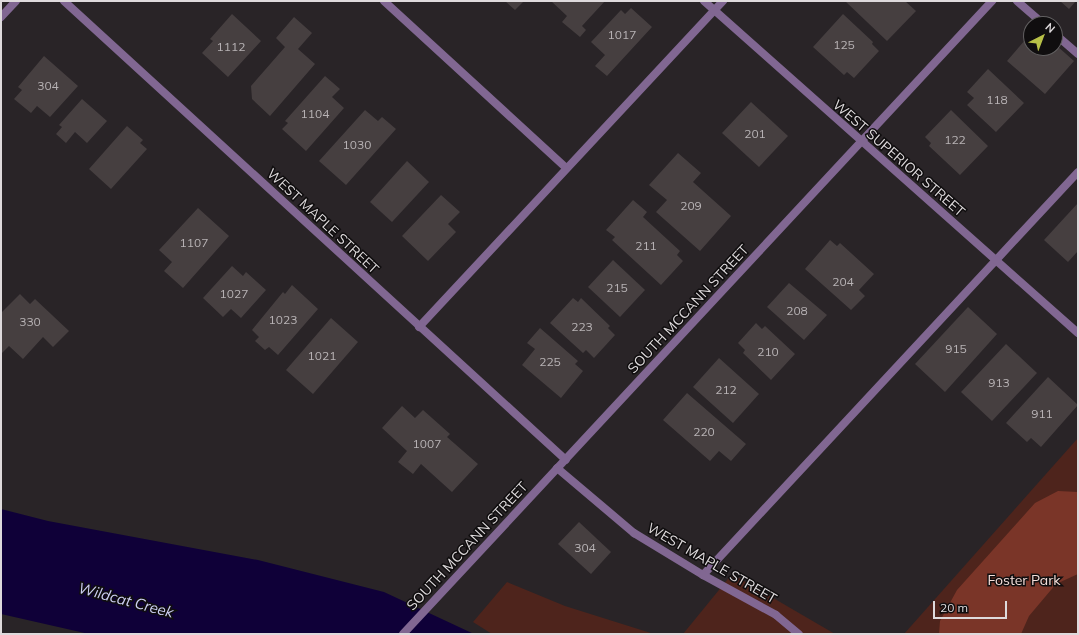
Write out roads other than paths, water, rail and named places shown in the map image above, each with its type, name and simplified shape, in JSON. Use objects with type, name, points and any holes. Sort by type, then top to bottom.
[{"type":"street","points":[[1,17],[16,1]]},
{"type":"street","name":"WEST MAPLE STREET","points":[[64,1],[566,460]]},
{"type":"street","points":[[384,1],[566,168]]},
{"type":"street","name":"WEST SUPERIOR STREET","points":[[704,1],[861,142],[1078,333]]},
{"type":"street","points":[[419,327],[723,1]]},
{"type":"street","name":"SOUTH MCCANN STREET","points":[[403,634],[992,1]]},
{"type":"street","points":[[1017,1],[1034,16]]},
{"type":"street","points":[[1063,41],[1078,54]]},
{"type":"street","points":[[703,575],[1078,172]]},
{"type":"street","name":"WEST MAPLE STREET","points":[[557,468],[634,533],[703,575],[776,615],[799,634]]},
{"type":"water","name":"Wildcat Creek","points":[[1,509],[48,521],[258,560],[384,592],[474,634],[89,634],[1,614]]},
{"type":"park label","name":"Foster Park","points":[[1024,580]]}]
